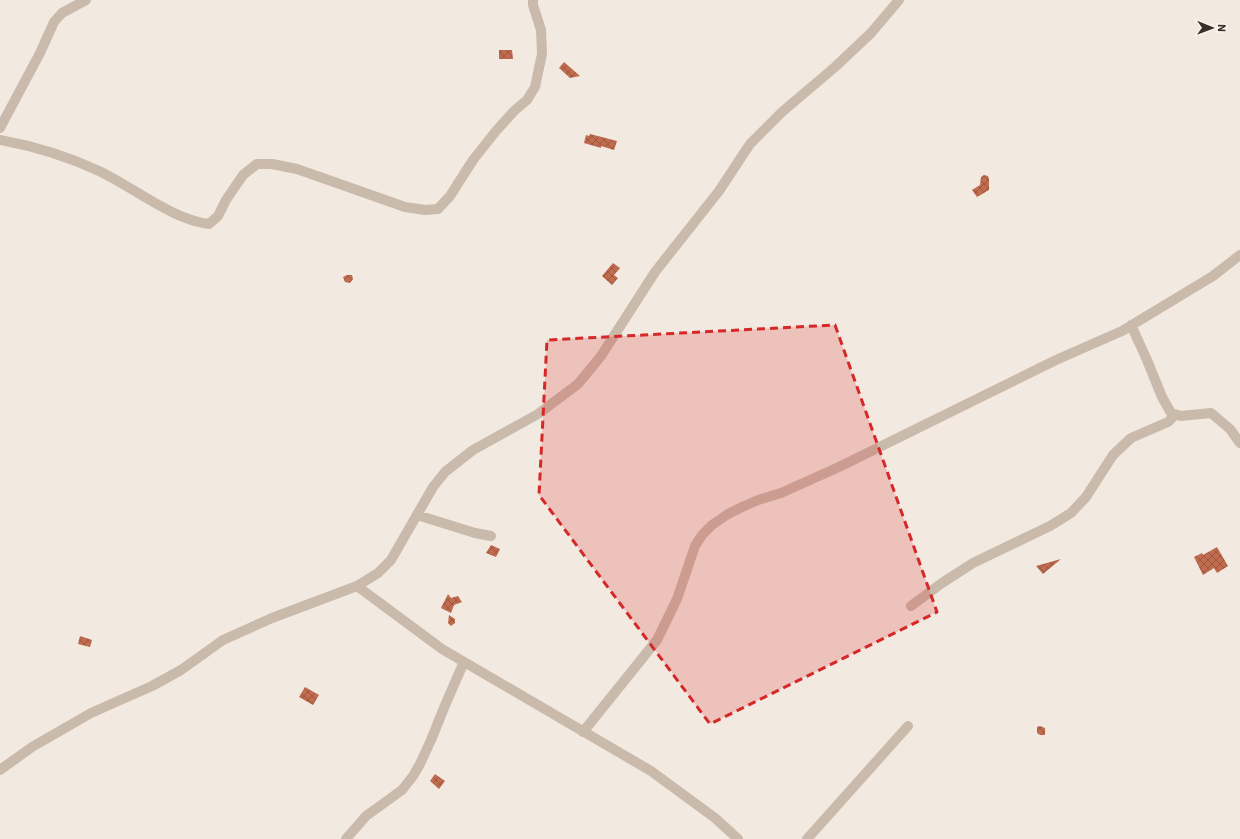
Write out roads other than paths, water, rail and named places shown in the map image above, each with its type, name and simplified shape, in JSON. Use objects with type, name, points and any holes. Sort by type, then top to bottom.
[{"type":"street","points":[[0,128],[40,53],[54,22],[62,13],[86,0]]},
{"type":"street","points":[[0,140],[22,144],[64,157],[99,171],[148,199],[198,223],[209,224],[218,216],[242,175],[257,164],[272,164],[297,169],[405,207],[425,210],[438,209],[450,196],[473,160],[514,111],[527,100],[535,87],[542,54],[541,30],[533,5],[533,0]]},
{"type":"street","points":[[0,770],[32,747],[91,713],[152,686],[181,670],[223,640],[272,618],[357,586],[378,573],[391,560],[433,487],[445,472],[473,450],[538,414],[578,384],[601,356],[655,272],[719,191],[750,144],[782,112],[835,67],[871,33],[899,0]]},
{"type":"street","points":[[583,732],[657,640],[677,599],[695,546],[702,535],[712,525],[728,514],[742,507],[781,493],[839,467],[1056,360],[1122,331],[1213,276],[1240,255]]},
{"type":"street","points":[[1131,325],[1162,397],[1171,413],[1175,415],[1190,416],[1211,413],[1230,429],[1240,443]]},
{"type":"street","points":[[912,606],[942,583],[973,563],[1050,526],[1071,513],[1086,497],[1114,455],[1131,438],[1168,422],[1175,415]]},
{"type":"street","points":[[417,515],[475,533],[491,536]]},
{"type":"street","points":[[357,586],[442,649],[651,772],[714,818],[738,839]]},
{"type":"street","points":[[346,839],[366,816],[402,790],[413,776],[431,740],[464,662]]},
{"type":"street","points":[[807,839],[908,726]]}]
